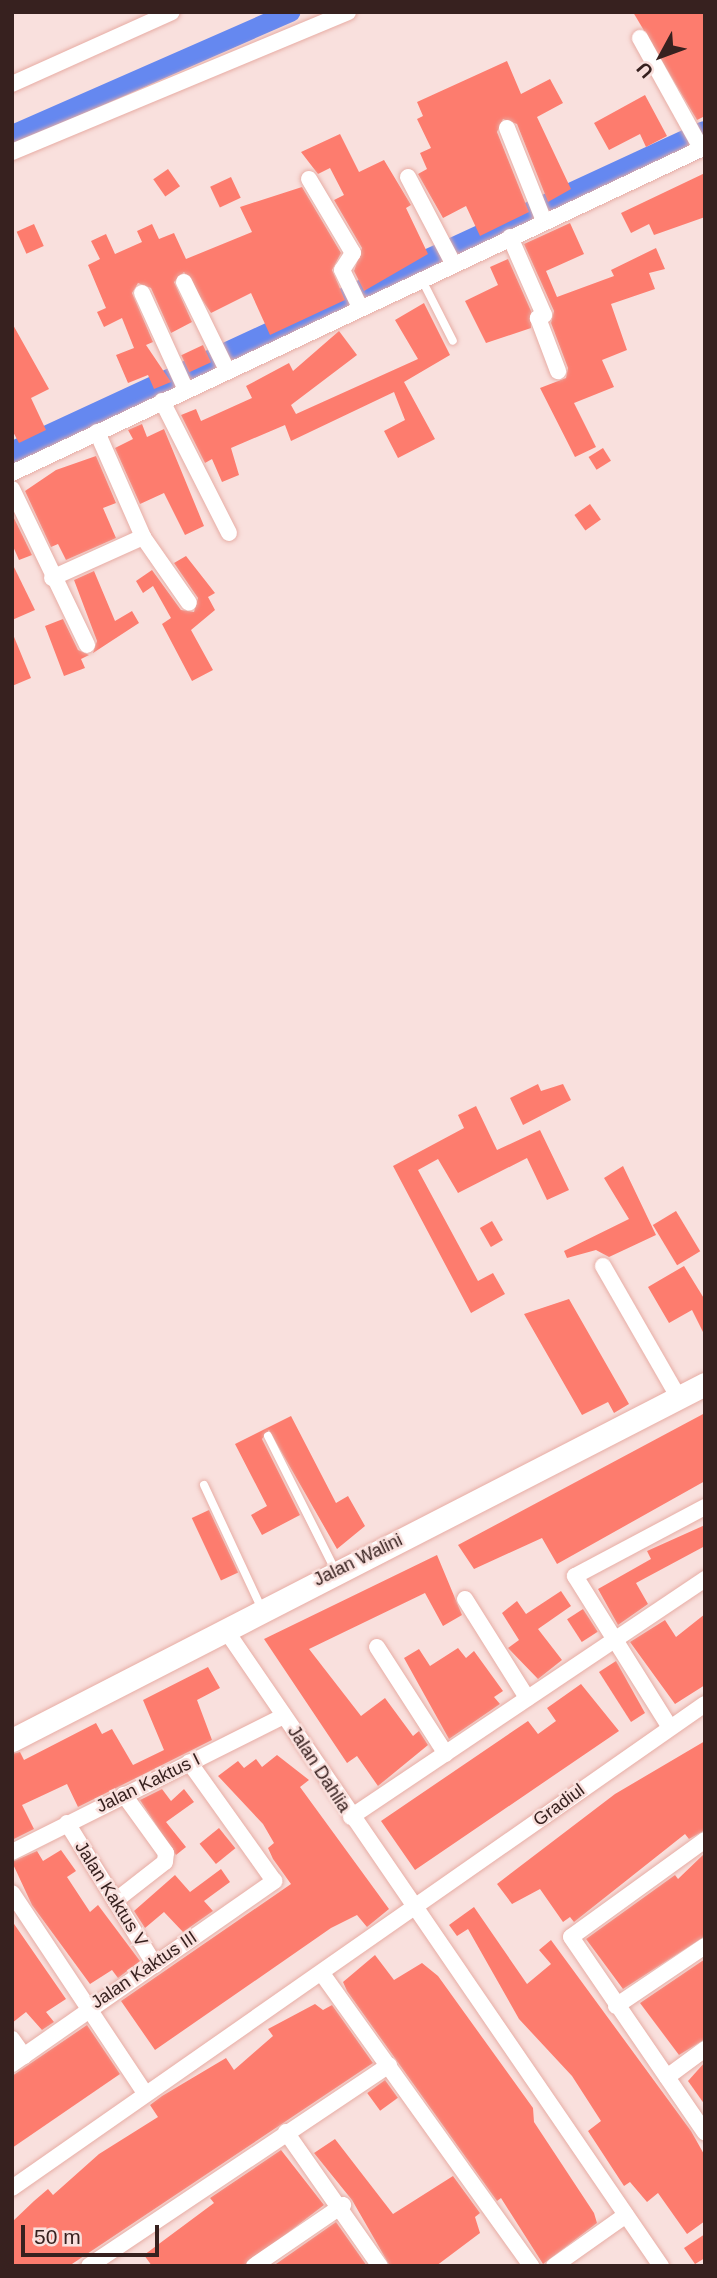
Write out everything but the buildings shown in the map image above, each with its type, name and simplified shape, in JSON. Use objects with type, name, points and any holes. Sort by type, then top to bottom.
[{"type":"street","points":[[12,83],[172,12]]},
{"type":"street","points":[[12,152],[348,12]]},
{"type":"street","points":[[12,473],[162,401],[183,382],[357,301],[421,277],[450,258],[510,237],[541,215],[700,144],[640,38]]},
{"type":"street","points":[[508,128],[541,215]]},
{"type":"street","points":[[408,177],[450,258]]},
{"type":"street","points":[[309,179],[353,253],[342,270],[357,301]]},
{"type":"street","points":[[510,237],[544,315],[538,318],[558,371]]},
{"type":"street","points":[[184,282],[224,363]]},
{"type":"street","points":[[142,293],[183,382]]},
{"type":"street","points":[[162,401],[229,533]]},
{"type":"street","points":[[97,432],[143,537],[189,603]]},
{"type":"street","points":[[12,489],[52,578],[87,645]]},
{"type":"street","points":[[52,578],[143,537]]},
{"type":"street","points":[[603,1266],[679,1398]]},
{"type":"street","name":"Jalan Walini","points":[[12,1740],[225,1629],[261,1607],[336,1572],[705,1384]]},
{"type":"street","points":[[669,1726],[611,1641],[577,1573],[705,1507]]},
{"type":"street","points":[[351,1817],[705,1579]]},
{"type":"street","points":[[464,1599],[527,1699]]},
{"type":"street","name":"Jalan Dahlia","points":[[225,1629],[351,1817],[661,2266]]},
{"type":"street","points":[[377,1647],[446,1754]]},
{"type":"street","name":"Gradiul","points":[[12,2188],[145,2093],[323,1975],[669,1726],[705,1704]]},
{"type":"street","name":"Jalan Kaktus I","points":[[12,1852],[284,1716]]},
{"type":"street","name":"Jalan Kaktus III","points":[[18,2060],[88,2007],[155,1965],[274,1877],[189,1762]]},
{"type":"street","points":[[116,1901],[165,1862],[166,1853],[124,1795]]},
{"type":"street","name":"Jalan Kaktus V","points":[[67,1823],[155,1965]]},
{"type":"street","points":[[705,1840],[575,1929],[572,1947],[705,2133]]},
{"type":"street","points":[[12,1894],[145,2093]]},
{"type":"street","points":[[616,2006],[705,1946]]},
{"type":"street","points":[[323,1975],[530,2266]]},
{"type":"street","points":[[12,2039],[18,2060]]},
{"type":"street","points":[[667,2077],[705,2049]]},
{"type":"street","points":[[89,2266],[389,2065]]},
{"type":"street","points":[[286,2132],[343,2206],[380,2266]]},
{"type":"street","points":[[254,2266],[343,2206]]},
{"type":"street","points":[[554,2266],[626,2215]]},
{"type":"lane","points":[[421,277],[453,341]]},
{"type":"lane","points":[[268,1436],[336,1572]]},
{"type":"lane","points":[[204,1485],[261,1607]]},
{"type":"waterway","points":[[12,134],[290,12]]},
{"type":"waterway","points":[[12,458],[705,137]]}]
